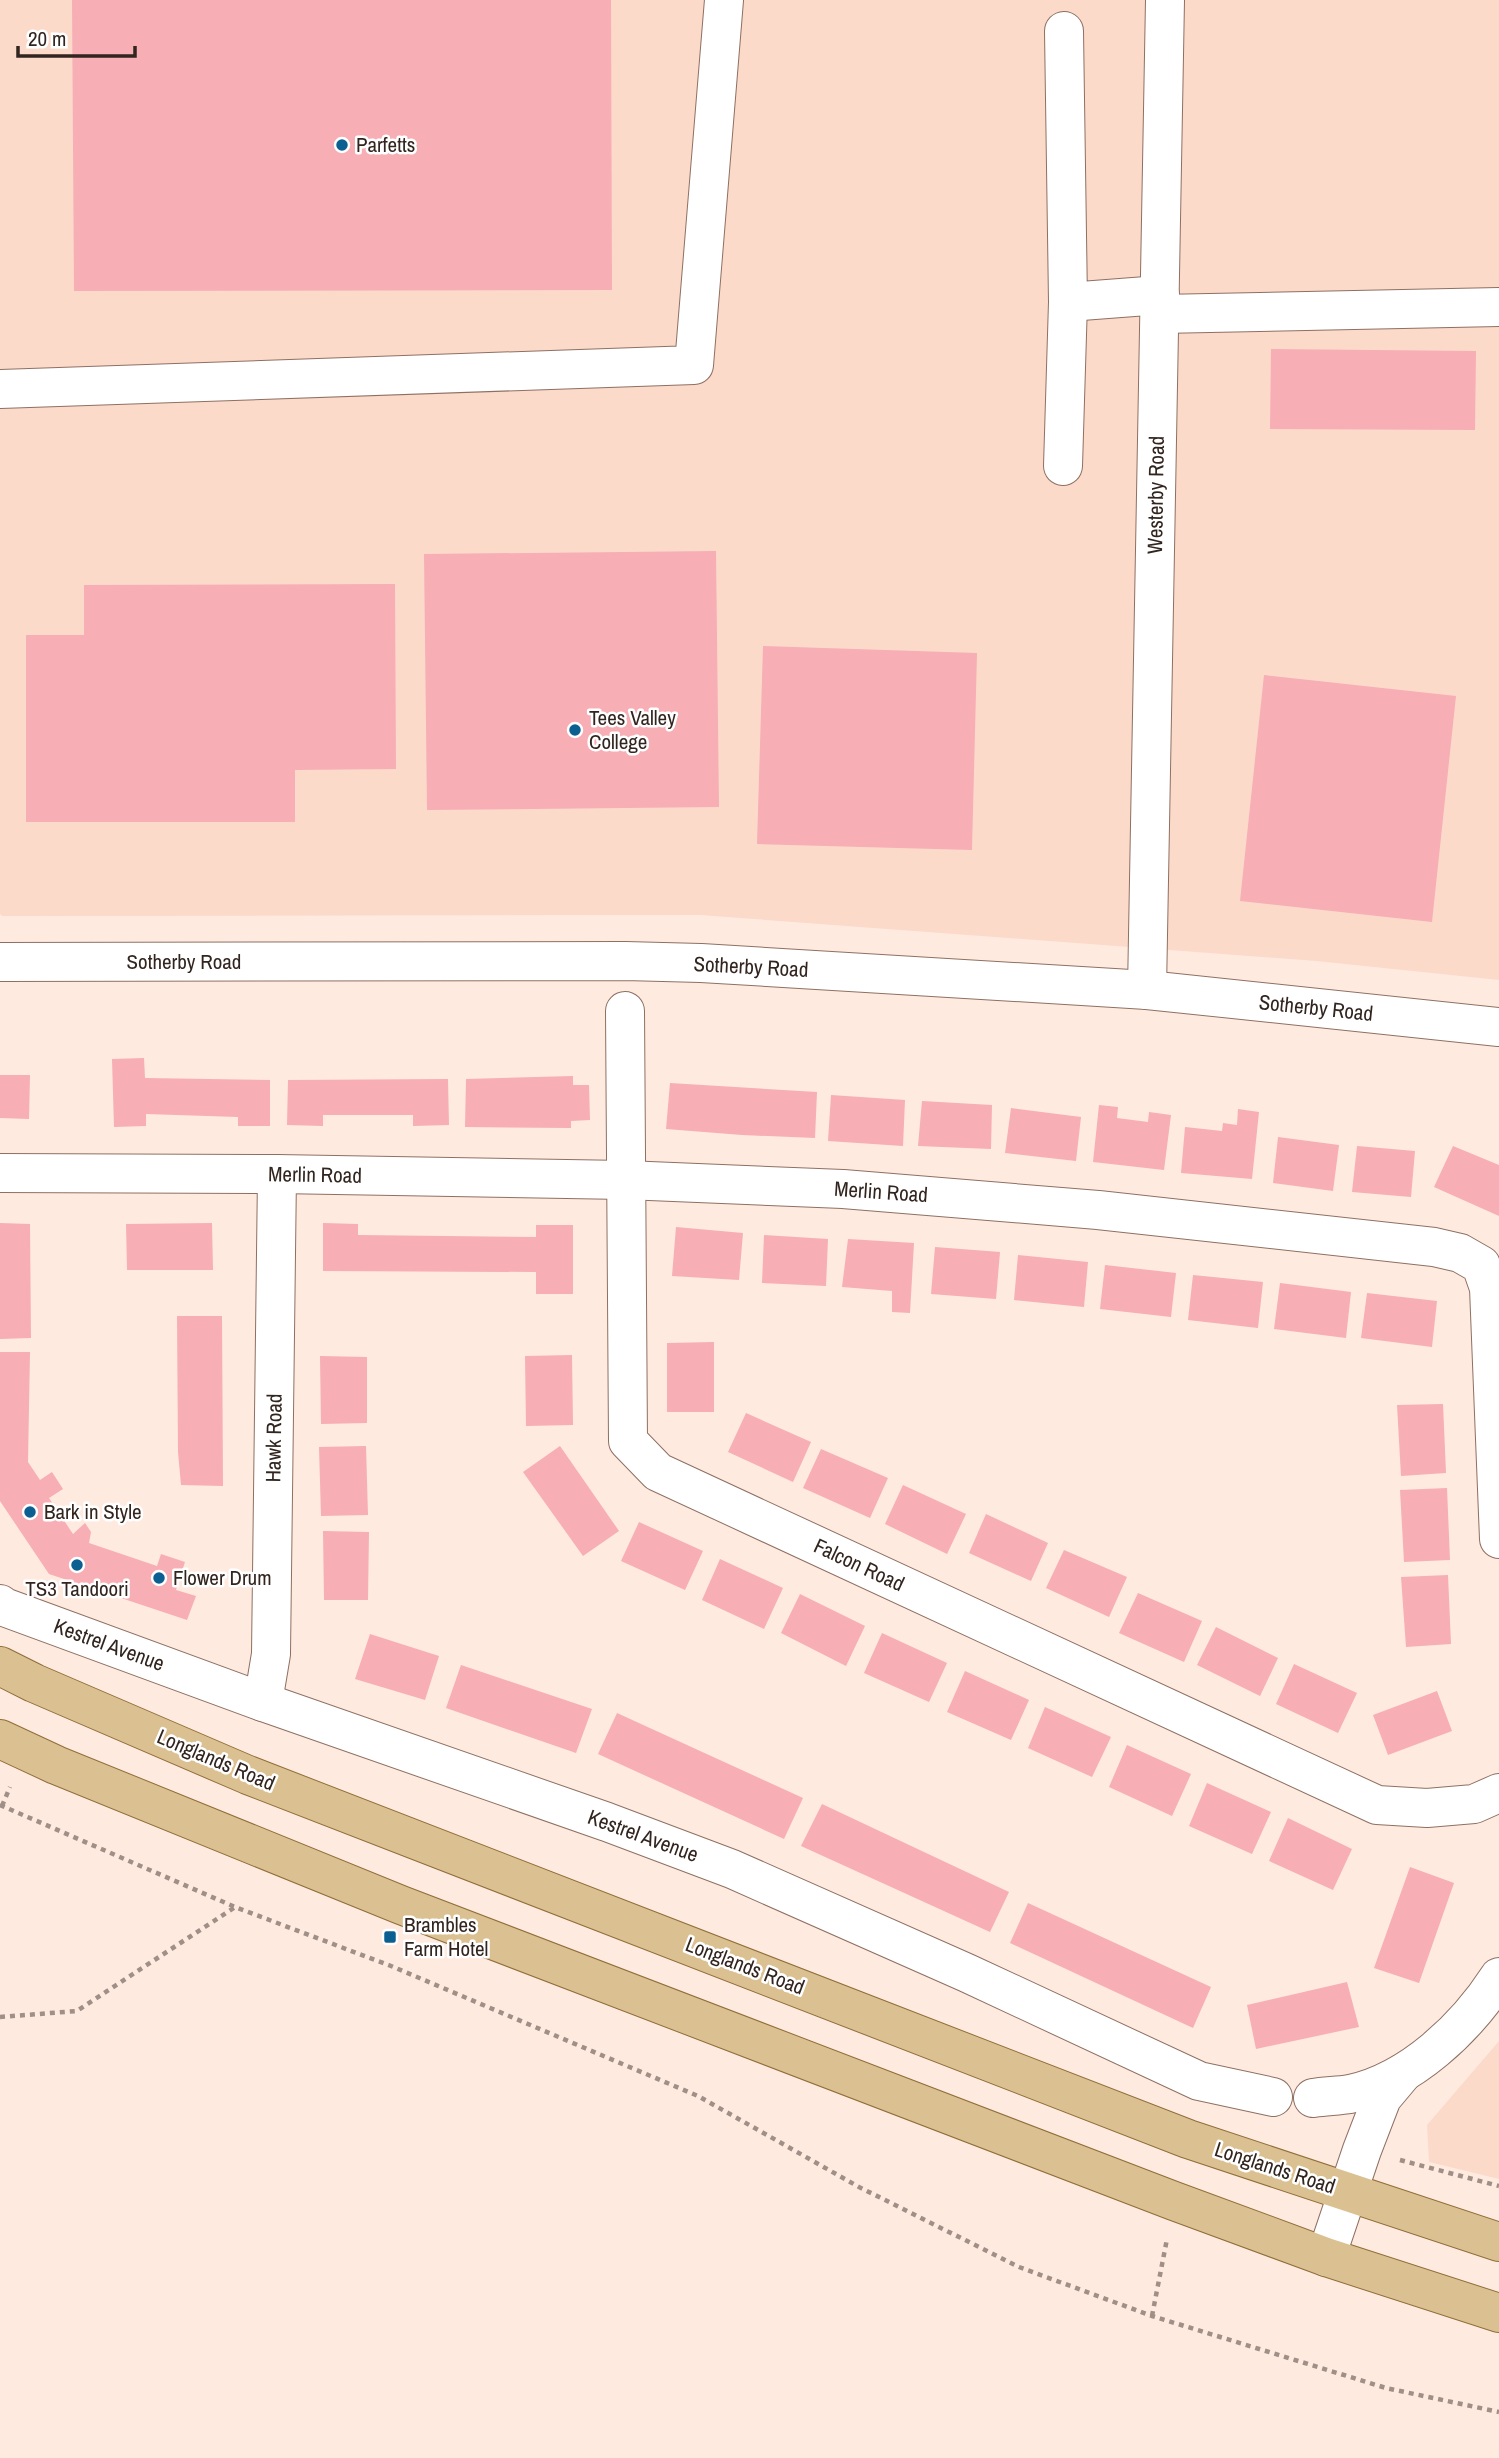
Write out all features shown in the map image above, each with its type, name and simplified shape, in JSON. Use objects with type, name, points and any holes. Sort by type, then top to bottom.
[{"type":"main road","name":"Longlands Road","points":[[0,1665],[34,1683],[248,1775],[1175,2134],[1499,2242]]},
{"type":"main road","points":[[0,1739],[56,1765],[401,1905],[1326,2257],[1499,2313]]},
{"type":"street","points":[[0,389],[694,365],[724,0]]},
{"type":"street","name":"Westerby Road","points":[[1147,990],[1165,0]]},
{"type":"street","points":[[1063,466],[1068,302],[1065,32]]},
{"type":"street","points":[[1068,302],[1499,307]]},
{"type":"street","name":"Sotherby Road","points":[[0,962],[701,963],[1147,990],[1499,1027]]},
{"type":"street","name":"Falcon Road","points":[[625,1012],[628,1441],[658,1472],[1377,1805],[1439,1807],[1474,1804],[1499,1793]]},
{"type":"street","name":"Merlin Road","points":[[0,1173],[278,1174],[625,1180],[843,1189],[1098,1210],[1434,1247],[1460,1253],[1481,1265],[1489,1288],[1499,1539]]},
{"type":"street","name":"Hawk Road","points":[[263,1702],[271,1654],[278,1174]]},
{"type":"street","name":"Kestrel Avenue","points":[[0,1604],[263,1702],[497,1783],[732,1869],[967,1973],[1199,2081],[1273,2097]]},
{"type":"street","points":[[1326,2257],[1382,2098],[1404,2073],[1462,2025],[1499,1977]]},
{"type":"street","points":[[1312,2098],[1351,2094],[1404,2073]]},
{"type":"path","points":[[0,1805],[235,1907],[391,1966],[698,2096],[859,2188],[1019,2267],[1152,2316],[1386,2388],[1499,2412]]},
{"type":"path","points":[[0,2017],[77,2011],[235,1907]]},
{"type":"path","points":[[1362,2150],[1499,2186]]},
{"type":"shaded area","points":[[0,0],[1499,0],[1499,980],[1316,961],[700,915],[2,916]]},
{"type":"shaded area","points":[[1499,2041],[1499,2179],[1429,2162],[1427,2125]]},
{"type":"building","name":"Parfetts","points":[[72,0],[611,0],[612,290],[74,291]]},
{"type":"building","points":[[1271,349],[1476,351],[1475,430],[1270,429]]},
{"type":"building","name":"Tees Valley College","points":[[716,551],[719,807],[427,810],[424,554]]},
{"type":"building","points":[[395,584],[396,769],[295,770],[295,822],[26,822],[26,635],[84,635],[84,585]]},
{"type":"building","points":[[763,646],[977,653],[972,850],[757,844]]},
{"type":"building","points":[[1264,675],[1456,696],[1432,922],[1240,901]]},
{"type":"building","points":[[144,1058],[145,1078],[270,1080],[270,1126],[238,1126],[238,1117],[146,1114],[146,1126],[114,1127],[112,1059]]},
{"type":"building","points":[[0,1075],[30,1075],[29,1119],[0,1118]]},
{"type":"building","points":[[573,1076],[573,1085],[589,1085],[590,1120],[571,1121],[571,1128],[465,1127],[466,1079]]},
{"type":"building","points":[[448,1079],[449,1125],[413,1126],[413,1115],[323,1115],[323,1126],[287,1125],[288,1080]]},
{"type":"building","points":[[670,1083],[817,1092],[815,1138],[666,1129]]},
{"type":"building","points":[[831,1095],[905,1100],[903,1146],[828,1141]]},
{"type":"building","points":[[922,1101],[992,1105],[991,1149],[918,1146]]},
{"type":"building","points":[[1099,1105],[1118,1107],[1117,1118],[1148,1122],[1149,1112],[1171,1115],[1164,1170],[1093,1162]]},
{"type":"building","points":[[1011,1108],[1081,1117],[1076,1161],[1005,1153]]},
{"type":"building","points":[[1238,1109],[1259,1112],[1252,1179],[1181,1173],[1185,1127],[1222,1131],[1223,1123],[1237,1125]]},
{"type":"building","points":[[1278,1137],[1339,1145],[1333,1191],[1273,1183]]},
{"type":"building","points":[[1357,1146],[1415,1151],[1411,1197],[1352,1192]]},
{"type":"building","points":[[1453,1146],[1499,1165],[1499,1216],[1434,1187]]},
{"type":"building","points":[[0,1223],[30,1224],[31,1338],[0,1339]]},
{"type":"building","points":[[212,1223],[213,1270],[127,1270],[126,1224]]},
{"type":"building","points":[[323,1223],[358,1224],[358,1235],[536,1237],[536,1225],[573,1225],[573,1294],[536,1294],[536,1272],[323,1271]]},
{"type":"building","points":[[676,1227],[743,1233],[739,1280],[672,1276]]},
{"type":"building","points":[[764,1235],[828,1239],[826,1286],[762,1283]]},
{"type":"building","points":[[848,1239],[914,1243],[910,1313],[892,1312],[892,1291],[842,1287]]},
{"type":"building","points":[[935,1247],[1000,1252],[996,1299],[931,1294]]},
{"type":"building","points":[[1018,1255],[1088,1262],[1084,1307],[1014,1300]]},
{"type":"building","points":[[1105,1265],[1176,1273],[1171,1317],[1100,1309]]},
{"type":"building","points":[[1193,1275],[1263,1282],[1258,1328],[1188,1320]]},
{"type":"building","points":[[1280,1283],[1351,1292],[1346,1338],[1274,1329]]},
{"type":"building","points":[[1367,1293],[1437,1301],[1432,1347],[1361,1338]]},
{"type":"building","points":[[177,1316],[222,1316],[223,1486],[181,1485],[178,1452]]},
{"type":"building","points":[[714,1342],[714,1412],[667,1412],[667,1343]]},
{"type":"building","points":[[0,1352],[30,1352],[28,1462],[40,1480],[52,1472],[63,1489],[49,1498],[73,1534],[85,1523],[91,1532],[89,1543],[157,1566],[161,1554],[185,1562],[176,1590],[196,1596],[187,1620],[49,1574],[0,1501]]},
{"type":"building","points":[[572,1355],[573,1425],[526,1426],[525,1356]]},
{"type":"building","points":[[320,1356],[367,1357],[367,1423],[321,1424]]},
{"type":"building","points":[[1443,1404],[1446,1473],[1401,1476],[1397,1405]]},
{"type":"building","points":[[746,1413],[811,1442],[793,1482],[728,1452]]},
{"type":"building","points":[[366,1446],[368,1515],[321,1516],[319,1447]]},
{"type":"building","points":[[560,1446],[619,1531],[583,1556],[523,1472]]},
{"type":"building","points":[[821,1449],[888,1478],[870,1518],[803,1488]]},
{"type":"building","points":[[903,1485],[966,1514],[947,1554],[885,1524]]},
{"type":"building","points":[[1447,1488],[1450,1560],[1404,1562],[1400,1490]]},
{"type":"building","points":[[986,1514],[1048,1543],[1031,1581],[969,1553]]},
{"type":"building","points":[[639,1522],[703,1551],[685,1590],[621,1561]]},
{"type":"building","points":[[323,1531],[369,1532],[368,1600],[324,1600]]},
{"type":"building","points":[[1064,1550],[1127,1577],[1109,1617],[1046,1588]]},
{"type":"building","points":[[720,1559],[783,1588],[764,1629],[702,1600]]},
{"type":"building","points":[[1448,1575],[1451,1644],[1406,1647],[1401,1577]]},
{"type":"building","points":[[1138,1593],[1202,1621],[1184,1662],[1119,1633]]},
{"type":"building","points":[[800,1594],[865,1626],[846,1666],[781,1633]]},
{"type":"building","points":[[1216,1627],[1278,1658],[1260,1696],[1197,1665]]},
{"type":"building","points":[[882,1633],[947,1663],[929,1702],[864,1673]]},
{"type":"building","points":[[370,1634],[439,1656],[425,1700],[355,1679]]},
{"type":"building","points":[[1294,1664],[1357,1693],[1338,1733],[1276,1704]]},
{"type":"building","points":[[461,1665],[592,1709],[576,1753],[446,1708]]},
{"type":"building","points":[[965,1671],[1029,1700],[1011,1740],[947,1712]]},
{"type":"building","points":[[1437,1691],[1452,1731],[1388,1755],[1373,1715]]},
{"type":"building","points":[[1045,1707],[1111,1737],[1092,1777],[1028,1748]]},
{"type":"building","points":[[617,1713],[803,1798],[784,1839],[598,1754]]},
{"type":"building","points":[[1127,1745],[1191,1774],[1172,1816],[1109,1787]]},
{"type":"building","points":[[1207,1783],[1271,1812],[1252,1854],[1189,1826]]},
{"type":"building","points":[[822,1804],[1009,1892],[990,1932],[801,1846]]},
{"type":"building","points":[[1288,1818],[1352,1849],[1333,1890],[1269,1861]]},
{"type":"building","points":[[1410,1867],[1454,1883],[1419,1983],[1374,1968]]},
{"type":"building","points":[[1028,1903],[1211,1987],[1193,2028],[1010,1943]]},
{"type":"building","points":[[1347,1982],[1359,2027],[1256,2049],[1247,2005]]},
{"type":"place","name":"Parfetts","points":[[342,145]]},
{"type":"place","name":"Tees Valley College","points":[[575,730]]},
{"type":"place","name":"Bark in Style","points":[[30,1512]]},
{"type":"place","name":"TS3 Tandoori","points":[[77,1565]]},
{"type":"place","name":"Flower Drum","points":[[159,1578]]},
{"type":"place","name":"Brambles Farm Hotel","points":[[390,1937]]}]
